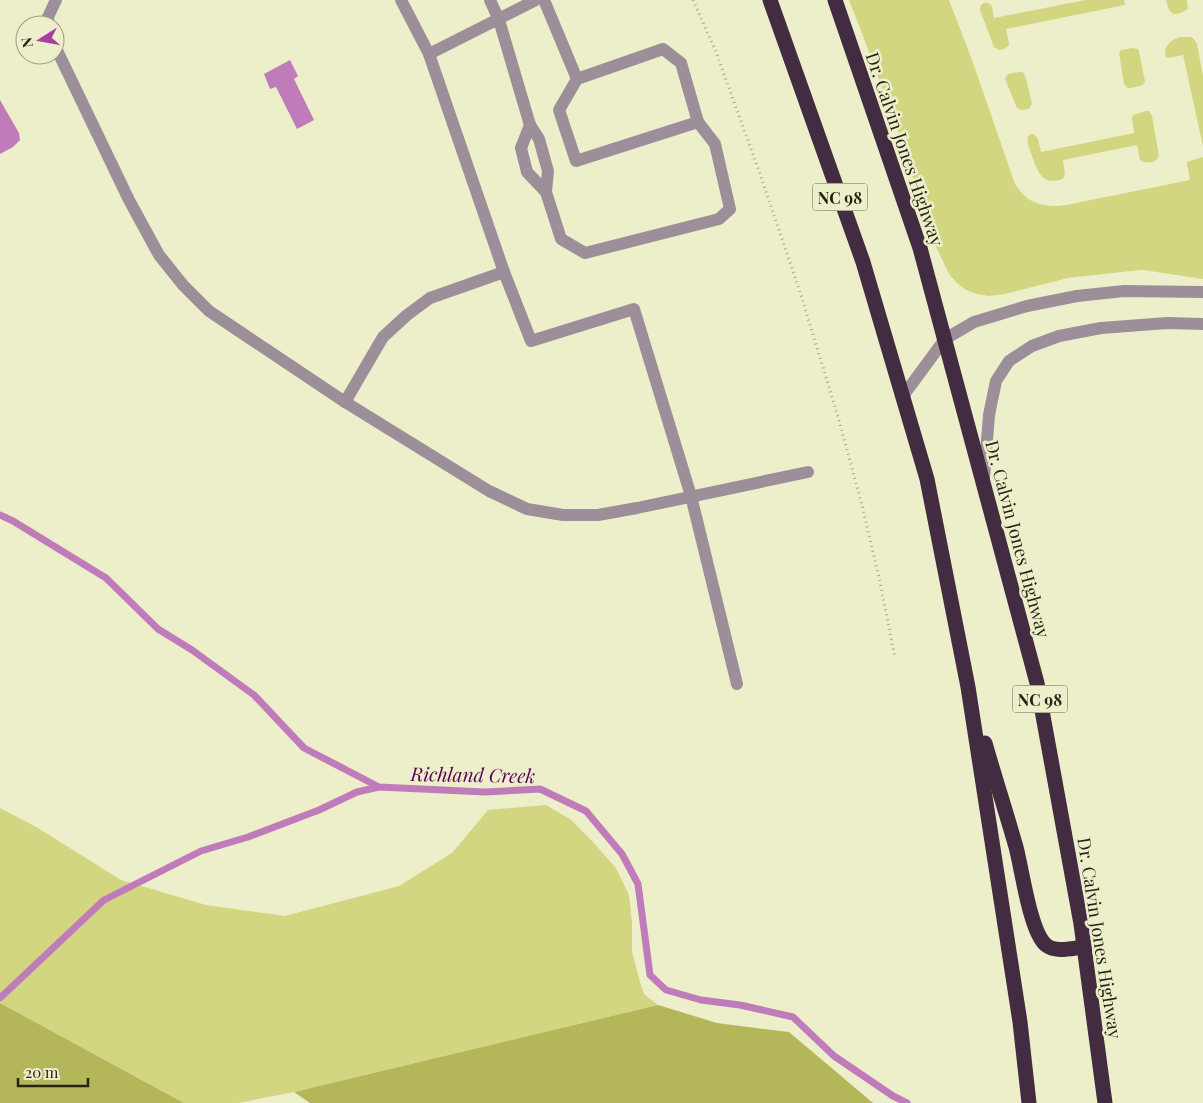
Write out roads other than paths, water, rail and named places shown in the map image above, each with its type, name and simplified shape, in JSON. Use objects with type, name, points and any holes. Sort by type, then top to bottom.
[{"type":"highway","name":"NC 98","points":[[770,0],[864,262],[927,479],[968,687],[1020,1022],[1029,1103]]},
{"type":"highway","name":"Dr. Calvin Jones Highway","points":[[834,0],[920,248],[1037,684],[1084,947],[1105,1103]]},
{"type":"highway","points":[[968,687],[1016,848],[1031,917],[1038,934],[1045,944],[1052,949],[1084,947]]},
{"type":"street","points":[[49,15],[56,0]]},
{"type":"street","points":[[401,0],[429,54],[504,272],[531,341],[634,310],[692,496],[737,684]]},
{"type":"street","points":[[490,0],[499,20],[530,125],[539,139],[548,171],[546,192],[561,239],[585,253],[719,219],[730,208],[715,144],[698,122],[681,63],[663,49],[577,79],[559,110],[576,162],[698,122]]},
{"type":"street","points":[[429,54],[536,0]]},
{"type":"street","points":[[544,0],[577,79]]},
{"type":"street","points":[[64,65],[129,200],[160,255],[183,285],[209,311],[345,402],[489,491],[527,509],[564,515],[598,515],[808,472]]},
{"type":"street","points":[[530,125],[521,148],[527,172],[546,192]]},
{"type":"street","points":[[345,402],[383,337],[406,315],[430,298],[504,272]]},
{"type":"street","points":[[903,396],[945,339],[974,322],[1027,306],[1077,296],[1124,291],[1203,292]]},
{"type":"street","points":[[983,483],[989,415],[996,381],[1009,360],[1032,346],[1059,336],[1102,328],[1167,323],[1203,324]]},
{"type":"waterway","name":"Richland Creek","points":[[0,515],[106,578],[158,629],[192,650],[254,695],[304,748],[379,787],[485,792],[540,789],[586,811],[622,854],[638,884],[650,975],[666,990],[701,1000],[740,1005],[793,1017],[834,1056],[893,1096],[907,1103]]},
{"type":"waterway","points":[[0,998],[104,900],[201,851],[248,837],[319,810],[357,792],[379,787]]}]
